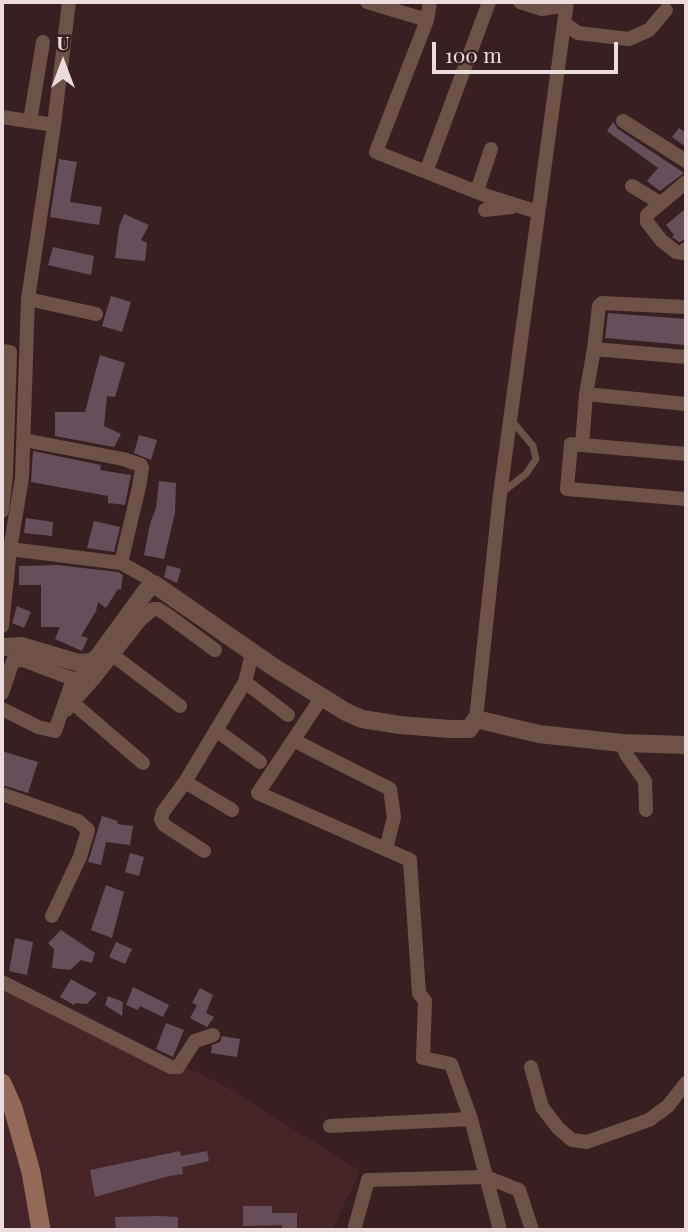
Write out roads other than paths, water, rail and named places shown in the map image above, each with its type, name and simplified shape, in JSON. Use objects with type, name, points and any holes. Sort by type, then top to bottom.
[{"type":"main road","points":[[2,1083],[13,1108],[31,1172],[41,1230]]},
{"type":"street","points":[[2,626],[10,549],[22,478],[28,299],[69,2]]},
{"type":"street","points":[[367,2],[426,20]]},
{"type":"street","points":[[430,2],[426,20],[375,149],[378,153],[426,172],[517,207],[538,212]]},
{"type":"street","points":[[426,172],[489,2]]},
{"type":"street","points":[[473,724],[500,494],[567,4],[543,6],[520,2]]},
{"type":"street","points":[[564,23],[578,33],[629,39],[649,30],[666,10]]},
{"type":"street","points":[[30,121],[43,42]]},
{"type":"street","points":[[2,117],[54,125]]},
{"type":"street","points":[[623,121],[686,161]]},
{"type":"street","points":[[477,191],[491,149]]},
{"type":"street","points":[[686,182],[647,215],[648,222],[661,240],[676,252],[681,253],[686,248]]},
{"type":"street","points":[[632,186],[660,203]]},
{"type":"street","points":[[485,210],[517,207]]},
{"type":"street","points":[[28,299],[96,314]]},
{"type":"street","points":[[582,445],[598,306],[602,303],[686,307]]},
{"type":"street","points":[[594,349],[686,357]]},
{"type":"street","points":[[2,351],[10,352],[2,511]]},
{"type":"street","points":[[586,394],[686,404]]},
{"type":"street","points":[[24,440],[123,459],[141,465],[139,487],[121,563]]},
{"type":"street","points":[[686,454],[571,444],[567,489],[686,499]]},
{"type":"street","points":[[10,549],[121,563],[146,577],[252,654],[346,712],[362,719],[450,729],[473,724],[622,743],[686,745]]},
{"type":"street","points":[[2,647],[22,646],[79,663],[92,662],[154,584]]},
{"type":"street","points":[[2,709],[52,732],[68,708],[114,656],[141,619],[153,609],[166,614],[215,650]]},
{"type":"street","points":[[204,851],[164,825],[161,820],[163,811],[185,782],[245,682],[252,654]]},
{"type":"street","points":[[114,656],[180,706]]},
{"type":"street","points":[[2,692],[13,661],[23,660],[73,678],[96,677]]},
{"type":"street","points":[[68,708],[73,678]]},
{"type":"street","points":[[245,682],[288,715]]},
{"type":"street","points":[[322,696],[258,793],[410,860],[419,993],[425,1001],[424,1058],[451,1064],[471,1119],[500,1230]]},
{"type":"street","points":[[68,708],[143,763]]},
{"type":"street","points":[[216,730],[260,762]]},
{"type":"street","points":[[293,740],[390,789],[394,817],[386,849]]},
{"type":"street","points":[[622,743],[625,754],[645,781],[646,810]]},
{"type":"street","points":[[185,782],[232,810]]},
{"type":"street","points":[[2,794],[78,821],[88,830],[80,857],[52,916]]},
{"type":"street","points":[[2,982],[171,1068],[177,1068],[194,1041],[213,1035]]},
{"type":"street","points":[[531,1067],[542,1107],[558,1128],[572,1140],[587,1142],[649,1120],[667,1106],[686,1083]]},
{"type":"street","points":[[330,1126],[471,1119]]},
{"type":"street","points":[[354,1230],[368,1180],[486,1177],[519,1190],[532,1230]]},
{"type":"lane","points":[[500,494],[526,474],[536,459],[533,446],[511,421]]}]
